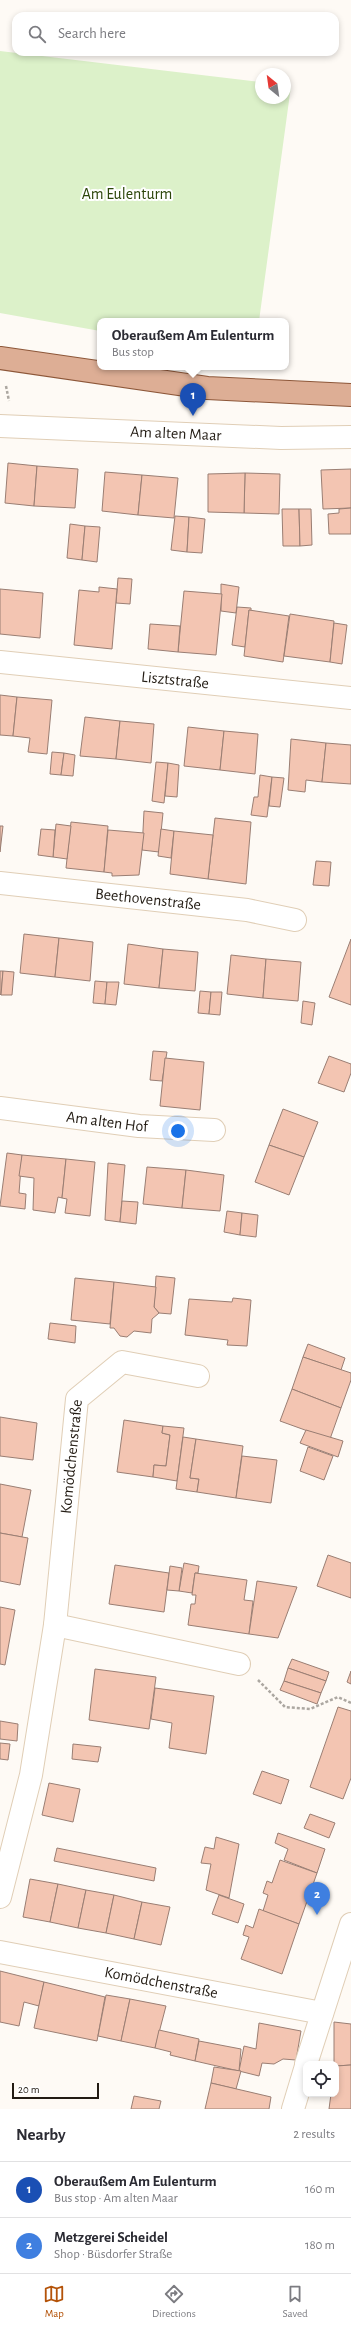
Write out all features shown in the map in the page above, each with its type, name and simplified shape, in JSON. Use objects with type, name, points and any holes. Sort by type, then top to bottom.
[{"type":"main road","points":[[6,358],[207,388],[351,395]]},
{"type":"street","name":"Am alten Maar","points":[[6,426],[281,438],[351,437]]},
{"type":"street","name":"Lisztstraße","points":[[0,662],[351,698]]},
{"type":"street","name":"Beethovenstraße","points":[[0,883],[247,910],[295,920]]},
{"type":"street","name":"Am alten Hof","points":[[0,1108],[139,1126],[214,1130]]},
{"type":"street","name":"Komödchenstraße","points":[[0,1897],[31,1775],[55,1625],[77,1399],[122,1362],[198,1376]]},
{"type":"street","points":[[55,1625],[240,1664]]},
{"type":"street","points":[[307,2061],[351,1924]]},
{"type":"street","name":"Komödchenstraße","points":[[0,1952],[322,2013]]},
{"type":"street","points":[[293,2109],[303,2075]]},
{"type":"path","points":[[6,358],[6,426]]},
{"type":"path","points":[[240,1664],[285,1707],[310,1709],[338,1697],[351,1703]]},
{"type":"green space","name":"Am Eulenturm","points":[[0,51],[12,52],[12,56],[42,56],[255,81],[255,104],[289,104],[259,318],[97,318],[97,330],[0,313]]},
{"type":"building","points":[[8,463],[37,466],[34,506],[5,503]]},
{"type":"building","points":[[37,466],[78,469],[75,508],[34,506]]},
{"type":"building","points":[[351,469],[351,508],[323,509],[321,470]]},
{"type":"building","points":[[105,472],[142,475],[138,515],[102,511]]},
{"type":"building","points":[[245,473],[280,474],[279,514],[244,513]]},
{"type":"building","points":[[245,473],[244,513],[208,512],[208,474]]},
{"type":"building","points":[[142,475],[178,478],[174,518],[138,515]]},
{"type":"building","points":[[351,508],[351,534],[329,534],[328,514],[339,513],[339,509]]},
{"type":"building","points":[[282,509],[299,509],[300,546],[283,546]]},
{"type":"building","points":[[299,509],[311,509],[312,545],[300,546]]},
{"type":"building","points":[[175,516],[189,517],[187,552],[171,550]]},
{"type":"building","points":[[189,517],[205,519],[202,553],[187,552]]},
{"type":"building","points":[[70,524],[85,526],[82,560],[67,558]]},
{"type":"building","points":[[85,526],[100,527],[97,562],[82,560]]},
{"type":"building","points":[[118,578],[132,579],[130,604],[116,603]]},
{"type":"building","points":[[221,584],[239,587],[236,613],[221,611]]},
{"type":"building","points":[[99,587],[117,589],[112,649],[74,645],[79,590],[99,592]]},
{"type":"building","points":[[0,589],[43,593],[40,638],[0,634]]},
{"type":"building","points":[[184,591],[222,594],[216,655],[178,652]]},
{"type":"building","points":[[237,607],[251,608],[251,611],[249,610],[245,647],[232,645]]},
{"type":"building","points":[[249,610],[289,616],[283,662],[244,656]]},
{"type":"building","points":[[290,614],[334,621],[330,662],[284,656]]},
{"type":"building","points":[[334,623],[347,625],[342,664],[330,662]]},
{"type":"building","points":[[150,624],[180,626],[178,652],[148,649]]},
{"type":"building","points":[[0,695],[17,697],[13,736],[0,735]]},
{"type":"building","points":[[17,697],[52,700],[47,754],[28,752],[30,738],[13,736]]},
{"type":"building","points":[[85,717],[120,721],[116,759],[80,756]]},
{"type":"building","points":[[120,721],[154,724],[151,763],[116,759]]},
{"type":"building","points":[[188,727],[224,731],[220,770],[184,766]]},
{"type":"building","points":[[224,731],[258,734],[255,774],[220,770]]},
{"type":"building","points":[[291,739],[326,743],[322,782],[306,780],[305,792],[288,790]]},
{"type":"building","points":[[326,743],[351,745],[351,784],[322,782]]},
{"type":"building","points":[[52,752],[64,753],[61,775],[50,774]]},
{"type":"building","points":[[64,753],[75,755],[73,776],[61,775]]},
{"type":"building","points":[[156,762],[168,763],[164,803],[152,801]]},
{"type":"building","points":[[168,763],[179,765],[177,797],[165,796]]},
{"type":"building","points":[[260,775],[272,777],[267,817],[251,815],[254,797],[258,797]]},
{"type":"building","points":[[272,777],[284,778],[280,807],[269,806]]},
{"type":"building","points":[[144,811],[163,813],[159,852],[142,850]]},
{"type":"building","points":[[215,818],[251,822],[246,884],[208,879]]},
{"type":"building","points":[[71,822],[108,826],[104,872],[66,868]]},
{"type":"building","points":[[56,824],[71,826],[67,859],[53,857]]},
{"type":"building","points":[[0,826],[3,826],[0,852]]},
{"type":"building","points":[[41,829],[55,830],[53,857],[38,855]]},
{"type":"building","points":[[161,829],[174,831],[171,858],[158,856]]},
{"type":"building","points":[[108,830],[144,833],[139,875],[112,876],[112,873],[104,872]]},
{"type":"building","points":[[174,831],[213,835],[208,879],[170,874]]},
{"type":"building","points":[[316,861],[331,862],[329,886],[313,885]]},
{"type":"building","points":[[24,934],[59,938],[55,977],[20,973]]},
{"type":"building","points":[[59,938],[93,942],[90,981],[55,977]]},
{"type":"building","points":[[351,939],[351,1005],[329,997]]},
{"type":"building","points":[[128,944],[163,949],[159,988],[124,984]]},
{"type":"building","points":[[163,949],[198,952],[195,991],[159,988]]},
{"type":"building","points":[[231,955],[266,959],[263,998],[227,994]]},
{"type":"building","points":[[266,959],[301,962],[298,1001],[263,998]]},
{"type":"building","points":[[0,971],[3,971],[1,995],[0,994]]},
{"type":"building","points":[[3,971],[14,972],[12,995],[1,995]]},
{"type":"building","points":[[95,981],[107,982],[105,1004],[93,1003]]},
{"type":"building","points":[[107,982],[119,982],[116,1005],[105,1004]]},
{"type":"building","points":[[200,991],[211,992],[209,1014],[198,1013]]},
{"type":"building","points":[[211,992],[222,992],[220,1015],[209,1014]]},
{"type":"building","points":[[303,1001],[315,1003],[312,1025],[301,1023]]},
{"type":"building","points":[[153,1051],[167,1052],[162,1081],[150,1080]]},
{"type":"building","points":[[329,1056],[351,1064],[351,1073],[344,1092],[318,1083]]},
{"type":"building","points":[[165,1058],[204,1062],[200,1110],[160,1106]]},
{"type":"building","points":[[283,1109],[318,1122],[304,1157],[269,1145]]},
{"type":"building","points":[[269,1145],[304,1157],[289,1195],[255,1182]]},
{"type":"building","points":[[7,1153],[22,1155],[19,1193],[26,1194],[25,1209],[0,1206]]},
{"type":"building","points":[[22,1155],[66,1159],[62,1198],[58,1197],[55,1213],[33,1210],[34,1178],[19,1176]]},
{"type":"building","points":[[66,1159],[95,1162],[90,1216],[65,1213],[67,1199],[62,1198]]},
{"type":"building","points":[[108,1163],[125,1165],[120,1222],[105,1220]]},
{"type":"building","points":[[147,1167],[186,1170],[182,1208],[143,1204]]},
{"type":"building","points":[[186,1170],[224,1175],[220,1211],[182,1208]]},
{"type":"building","points":[[122,1201],[138,1202],[136,1224],[120,1222]]},
{"type":"building","points":[[227,1211],[242,1213],[240,1235],[224,1232]]},
{"type":"building","points":[[242,1213],[258,1215],[256,1237],[240,1235]]},
{"type":"building","points":[[156,1276],[175,1278],[171,1314],[159,1313],[154,1307]]},
{"type":"building","points":[[75,1278],[114,1282],[110,1324],[71,1320]]},
{"type":"building","points":[[114,1282],[156,1287],[154,1307],[159,1313],[152,1319],[151,1333],[134,1331],[127,1337],[120,1336],[114,1328],[110,1328]]},
{"type":"building","points":[[233,1298],[251,1300],[247,1346],[227,1345],[228,1340],[185,1335],[189,1299],[232,1302]]},
{"type":"building","points":[[50,1323],[76,1326],[75,1343],[48,1339]]},
{"type":"building","points":[[308,1344],[345,1358],[341,1370],[303,1357]]},
{"type":"building","points":[[303,1357],[351,1373],[351,1380],[341,1408],[292,1389]]},
{"type":"building","points":[[292,1389],[341,1408],[330,1439],[280,1421]]},
{"type":"building","points":[[0,1417],[37,1423],[33,1460],[0,1456]]},
{"type":"building","points":[[124,1420],[163,1426],[162,1433],[170,1435],[166,1466],[154,1465],[153,1477],[117,1472]]},
{"type":"building","points":[[163,1426],[184,1428],[177,1481],[153,1477],[154,1465],[166,1466],[170,1435],[162,1433]]},
{"type":"building","points":[[306,1430],[343,1441],[338,1457],[300,1443]]},
{"type":"building","points":[[183,1437],[196,1439],[190,1478],[199,1479],[197,1492],[176,1489]]},
{"type":"building","points":[[196,1439],[243,1446],[236,1498],[197,1492],[199,1479],[190,1478]]},
{"type":"building","points":[[308,1447],[333,1456],[324,1480],[300,1471]]},
{"type":"building","points":[[242,1456],[277,1460],[271,1503],[236,1498]]},
{"type":"building","points":[[0,1484],[31,1490],[22,1537],[0,1533]]},
{"type":"building","points":[[0,1533],[28,1538],[20,1585],[0,1581]]},
{"type":"building","points":[[328,1555],[351,1563],[351,1598],[317,1586]]},
{"type":"building","points":[[184,1563],[199,1566],[198,1573],[195,1573],[192,1593],[179,1591]]},
{"type":"building","points":[[115,1565],[169,1573],[164,1612],[109,1604]]},
{"type":"building","points":[[170,1566],[182,1568],[179,1591],[167,1590]]},
{"type":"building","points":[[195,1573],[247,1580],[244,1600],[253,1601],[249,1634],[188,1625],[191,1604],[195,1604],[196,1595],[192,1595]]},
{"type":"building","points":[[257,1581],[297,1587],[278,1638],[249,1634]]},
{"type":"building","points":[[0,1607],[15,1610],[5,1665],[0,1664]]},
{"type":"building","points":[[292,1659],[329,1672],[326,1681],[288,1668]]},
{"type":"building","points":[[288,1668],[326,1681],[321,1693],[284,1681]]},
{"type":"building","points":[[95,1669],[156,1677],[149,1729],[89,1720]]},
{"type":"building","points":[[351,1671],[351,1684],[347,1682]]},
{"type":"building","points":[[284,1681],[321,1693],[317,1704],[280,1690]]},
{"type":"building","points":[[155,1688],[214,1696],[206,1754],[169,1748],[172,1723],[151,1719]]},
{"type":"building","points":[[338,1707],[351,1711],[351,1778],[343,1799],[310,1787]]},
{"type":"building","points":[[0,1721],[18,1724],[17,1741],[0,1739]]},
{"type":"building","points":[[0,1743],[10,1744],[8,1760],[0,1759]]},
{"type":"building","points":[[73,1744],[101,1747],[98,1762],[72,1759]]},
{"type":"building","points":[[262,1771],[289,1780],[281,1804],[253,1794]]},
{"type":"building","points":[[49,1783],[80,1789],[73,1822],[42,1815]]},
{"type":"building","points":[[310,1814],[335,1823],[329,1838],[304,1828]]},
{"type":"building","points":[[278,1833],[325,1849],[317,1873],[284,1860],[288,1849],[275,1843]]},
{"type":"building","points":[[216,1837],[239,1844],[229,1898],[206,1890],[211,1864],[201,1863],[205,1847],[214,1849]]},
{"type":"building","points":[[57,1848],[156,1868],[154,1881],[54,1861]]},
{"type":"building","points":[[280,1860],[317,1873],[299,1924],[263,1911],[268,1895],[263,1893],[267,1881],[272,1883]]},
{"type":"building","points":[[30,1879],[58,1884],[50,1922],[23,1917]]},
{"type":"building","points":[[58,1884],[86,1890],[78,1928],[50,1922]]},
{"type":"building","points":[[86,1890],[114,1895],[106,1933],[78,1928]]},
{"type":"building","points":[[114,1895],[142,1902],[134,1939],[106,1933]]},
{"type":"building","points":[[219,1895],[244,1904],[238,1923],[212,1914]]},
{"type":"building","points":[[142,1902],[170,1907],[161,1945],[134,1939]]},
{"type":"building","points":[[259,1909],[299,1924],[282,1974],[241,1959],[249,1937],[243,1935],[246,1925],[253,1928]]},
{"type":"building","points":[[0,1971],[44,1982],[39,2006],[24,2002],[19,2026],[0,2022]]},
{"type":"building","points":[[44,1982],[105,1997],[97,2041],[34,2028]]},
{"type":"building","points":[[106,1995],[130,1999],[121,2041],[98,2036]]},
{"type":"building","points":[[130,1999],[166,2006],[155,2048],[121,2041]]},
{"type":"building","points":[[334,2022],[351,2024],[351,2065],[339,2066],[339,2061],[334,2061]]},
{"type":"building","points":[[259,2023],[301,2031],[296,2060],[283,2059],[274,2064],[262,2063],[259,2076],[239,2071],[244,2046],[256,2049]]},
{"type":"building","points":[[159,2030],[199,2039],[195,2061],[170,2055],[171,2052],[155,2048]]},
{"type":"building","points":[[199,2041],[241,2049],[239,2071],[195,2061]]},
{"type":"building","points":[[351,2065],[351,2109],[329,2109],[331,2097],[339,2097],[339,2066]]},
{"type":"building","points":[[214,2067],[241,2071],[236,2089],[211,2083]]},
{"type":"building","points":[[211,2083],[271,2097],[269,2109],[205,2109]]},
{"type":"building","points":[[134,2096],[161,2101],[159,2109],[131,2109]]},
{"type":"place","name":"Oberaußem Am Eulenturm","points":[[193,416]]},
{"type":"place","name":"Metzgerei Scheidel","points":[[317,1915]]}]
